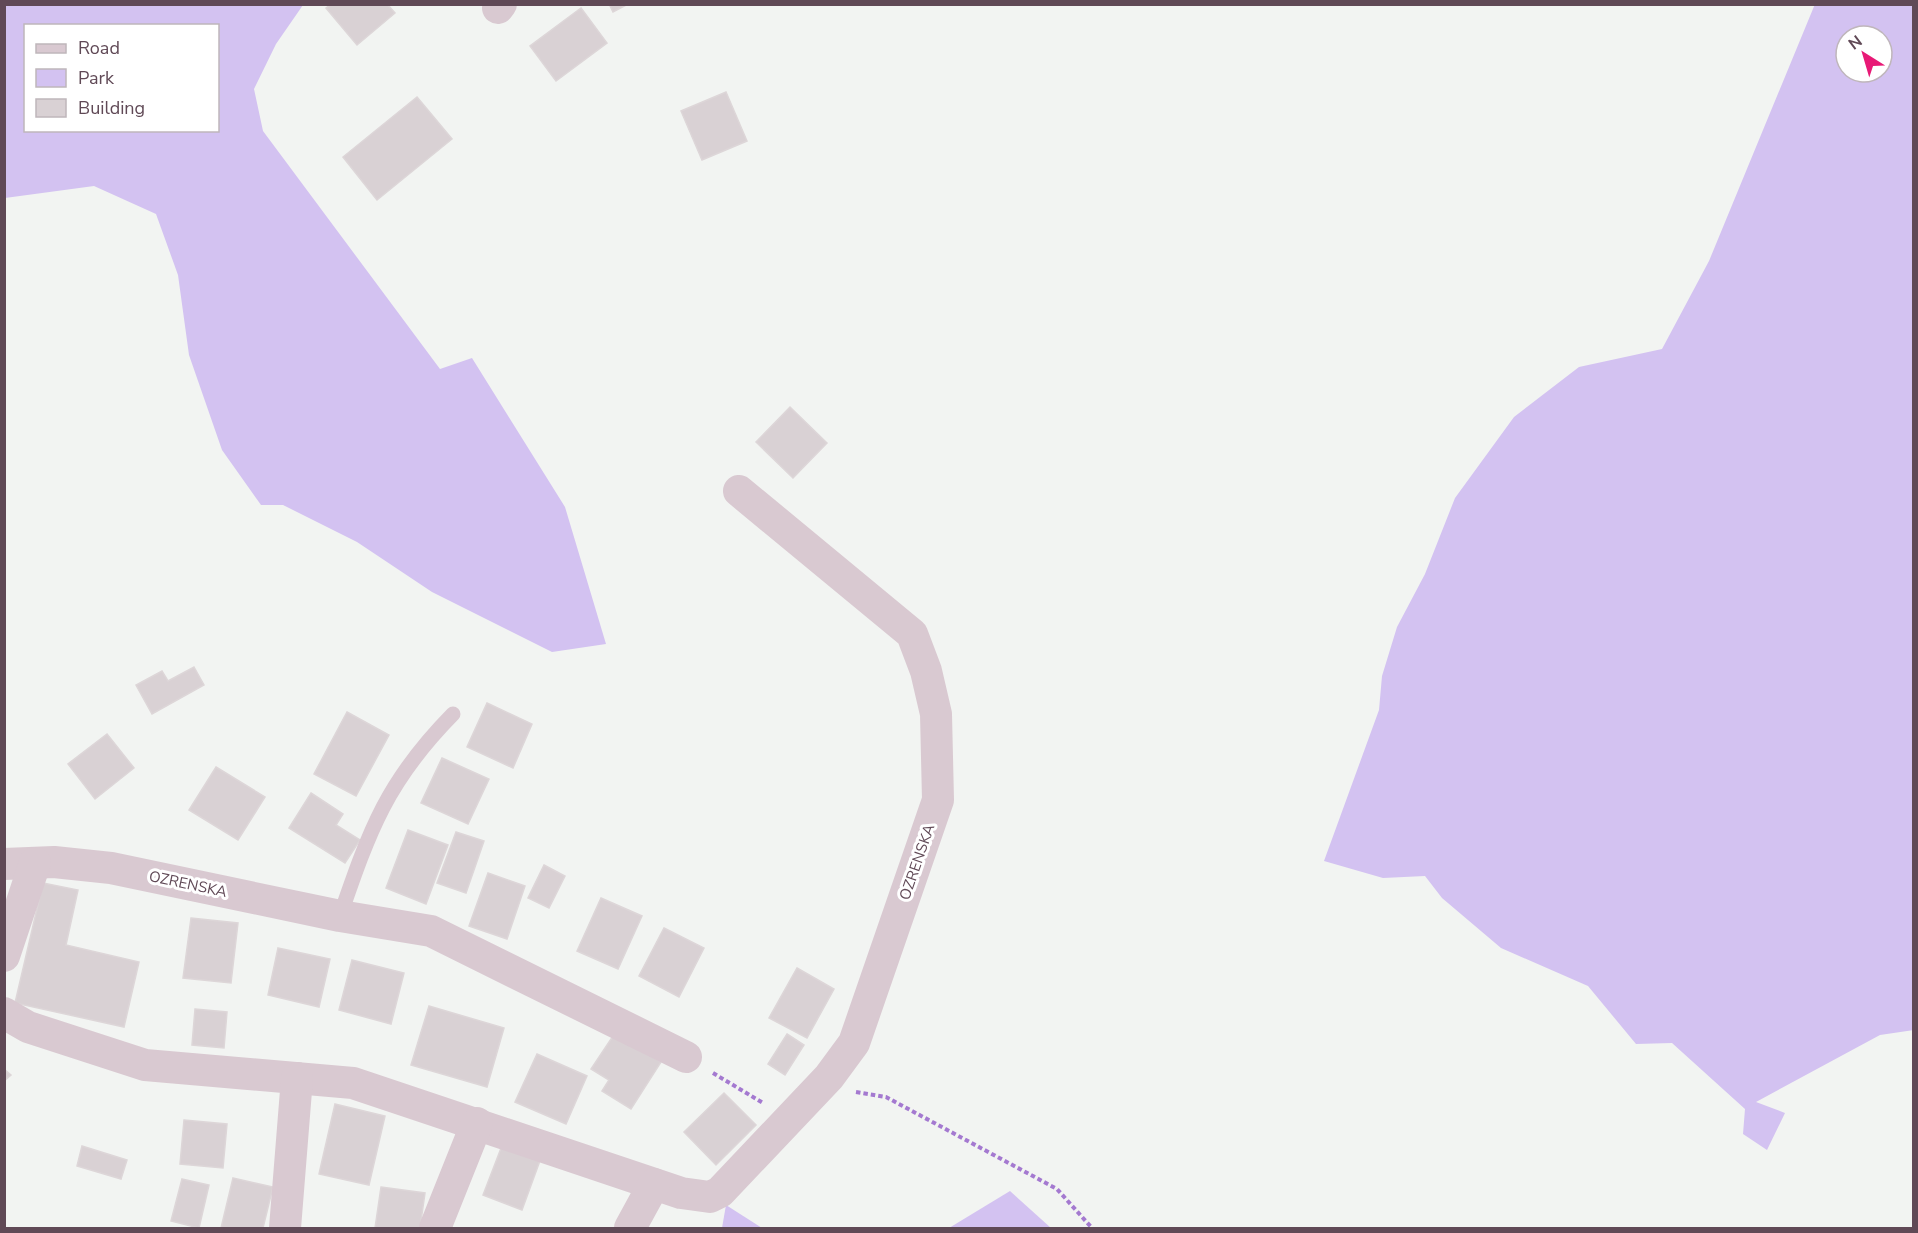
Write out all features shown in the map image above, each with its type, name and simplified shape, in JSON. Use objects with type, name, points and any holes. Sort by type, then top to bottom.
[{"type":"street","name":"OZRENSKA","points":[[4,1013],[28,1027],[145,1065],[353,1083],[681,1193],[710,1197],[720,1192],[820,1087],[854,1043],[938,800],[936,714],[926,671],[912,634],[739,491]]},
{"type":"street","name":"OZRENSKA","points":[[4,864],[35,863],[111,867],[340,916],[431,931],[686,1057]]},
{"type":"street","points":[[4,956],[35,863]]},
{"type":"street","points":[[285,1228],[297,1078]]},
{"type":"street","points":[[435,1228],[477,1123]]},
{"type":"street","points":[[630,1228],[654,1184]]},
{"type":"lane","points":[[340,916],[369,833],[384,801],[409,763],[453,714]]},
{"type":"path","points":[[686,1057],[781,1112],[794,1113]]},
{"type":"path","points":[[820,1087],[886,1097],[1057,1189],[1092,1228]]},
{"type":"green space","points":[[5,4],[303,5],[276,44],[254,89],[263,131],[440,369],[472,358],[565,507],[606,644],[552,652],[432,592],[357,542],[283,505],[261,505],[222,450],[189,355],[178,275],[156,214],[94,186],[5,198]]},
{"type":"green space","points":[[1815,4],[1913,5],[1914,1030],[1880,1035],[1756,1102],[1785,1113],[1767,1150],[1743,1134],[1745,1109],[1672,1043],[1636,1044],[1588,986],[1501,948],[1442,898],[1425,876],[1383,878],[1324,861],[1379,710],[1382,676],[1397,627],[1425,574],[1455,498],[1514,417],[1579,367],[1662,349],[1709,261]]},
{"type":"green space","points":[[1010,1191],[1051,1228],[949,1228]]},
{"type":"green space","points":[[726,1205],[762,1228],[722,1228]]},
{"type":"building","points":[[331,4],[387,4],[395,13],[357,45],[326,8]]},
{"type":"building","points":[[609,4],[628,4],[613,12]]},
{"type":"building","points":[[581,8],[607,43],[556,81],[530,46]]},
{"type":"building","points":[[726,92],[747,141],[702,160],[681,111]]},
{"type":"building","points":[[417,97],[452,139],[377,200],[343,157]]},
{"type":"building","points":[[790,407],[827,443],[793,478],[756,442]]},
{"type":"building","points":[[194,667],[204,685],[152,714],[136,685],[162,671],[168,681]]},
{"type":"building","points":[[487,703],[532,724],[513,768],[467,747]]},
{"type":"building","points":[[347,712],[389,735],[356,796],[314,774]]},
{"type":"building","points":[[107,734],[134,768],[95,799],[68,764]]},
{"type":"building","points":[[442,758],[489,779],[468,824],[421,803]]},
{"type":"building","points":[[216,767],[265,797],[238,840],[189,810]]},
{"type":"building","points":[[311,793],[343,814],[336,825],[360,840],[345,863],[289,828]]},
{"type":"building","points":[[408,830],[448,845],[426,904],[386,888]]},
{"type":"building","points":[[456,832],[484,841],[466,893],[437,883]]},
{"type":"building","points":[[544,865],[565,876],[549,908],[528,898]]},
{"type":"building","points":[[488,873],[525,886],[507,939],[469,926]]},
{"type":"building","points":[[43,883],[78,890],[66,945],[139,962],[124,1027],[15,1003]]},
{"type":"building","points":[[601,898],[642,916],[618,969],[577,951]]},
{"type":"building","points":[[191,918],[238,923],[231,983],[183,978]]},
{"type":"building","points":[[664,928],[704,948],[679,997],[639,976]]},
{"type":"building","points":[[278,948],[330,959],[319,1007],[268,995]]},
{"type":"building","points":[[352,960],[404,973],[391,1024],[339,1010]]},
{"type":"building","points":[[797,968],[834,989],[807,1038],[769,1018]]},
{"type":"building","points":[[429,1006],[504,1028],[487,1087],[411,1065]]},
{"type":"building","points":[[195,1009],[227,1012],[224,1048],[192,1045]]},
{"type":"building","points":[[615,1033],[661,1062],[631,1109],[602,1091],[609,1080],[591,1069]]},
{"type":"building","points":[[787,1034],[804,1045],[785,1075],[768,1064]]},
{"type":"building","points":[[537,1054],[587,1076],[566,1124],[515,1102]]},
{"type":"building","points":[[4,1069],[11,1075],[4,1081]]},
{"type":"building","points":[[724,1093],[756,1125],[716,1165],[684,1132]]},
{"type":"building","points":[[335,1104],[385,1116],[369,1185],[319,1174]]},
{"type":"building","points":[[184,1120],[227,1124],[223,1168],[180,1164]]},
{"type":"building","points":[[503,1143],[541,1158],[522,1210],[483,1195]]},
{"type":"building","points":[[82,1146],[127,1160],[121,1179],[77,1166]]},
{"type":"building","points":[[233,1178],[273,1187],[263,1228],[221,1228]]},
{"type":"building","points":[[182,1179],[209,1185],[199,1228],[171,1221]]},
{"type":"building","points":[[381,1187],[425,1193],[420,1228],[375,1228]]}]
